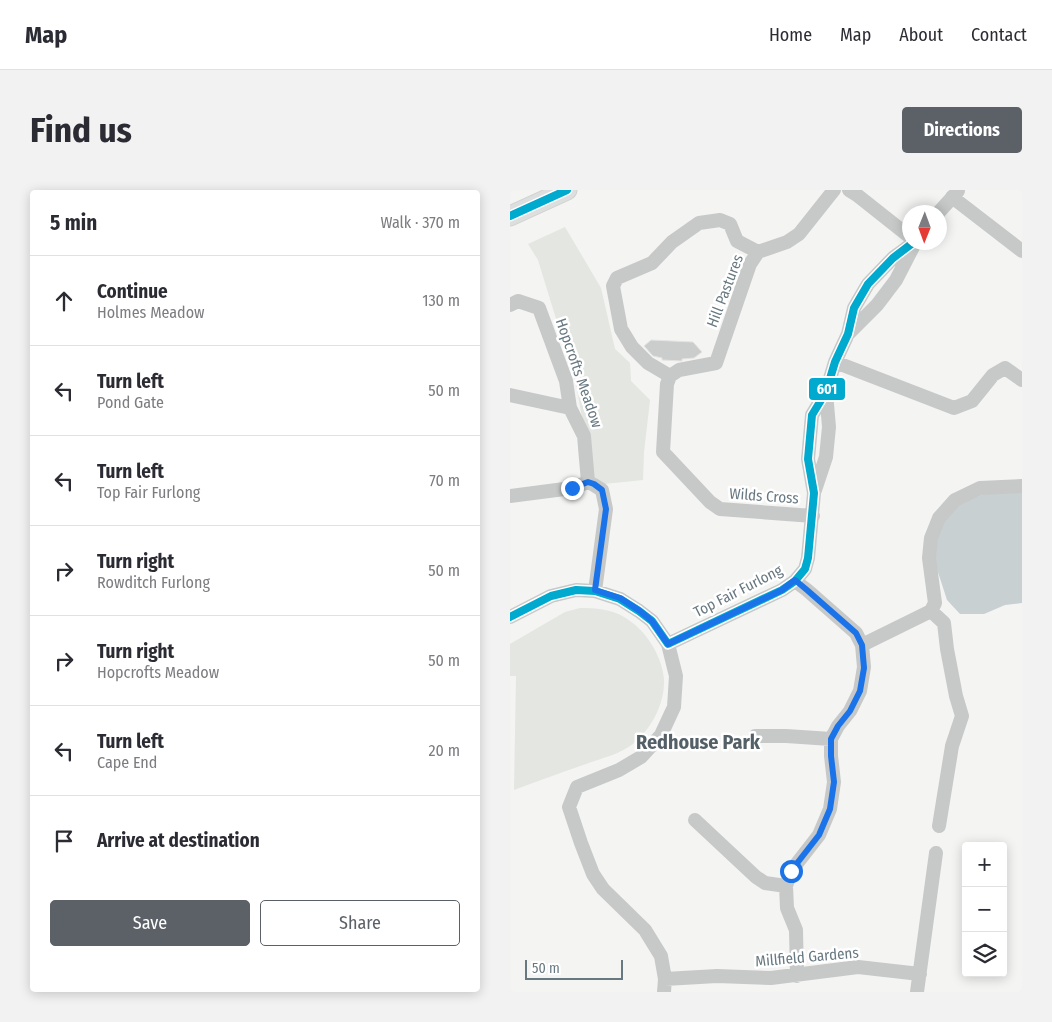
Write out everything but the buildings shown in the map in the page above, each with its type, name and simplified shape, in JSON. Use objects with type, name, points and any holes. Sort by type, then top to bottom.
[{"type":"street","points":[[510,216],[567,190]]},
{"type":"street","name":"Hill Pastures","points":[[670,376],[679,370],[716,363],[750,264],[758,252],[786,242],[799,234],[834,190]]},
{"type":"street","points":[[848,190],[902,231]]},
{"type":"street","points":[[946,205],[955,193],[1022,251]]},
{"type":"street","points":[[670,376],[648,363],[632,347],[621,329],[613,286],[617,278],[652,263],[672,242],[699,223],[720,220],[730,224],[737,241],[758,252]]},
{"type":"street","name":"Top Fair Furlong","points":[[668,644],[782,590],[805,569],[808,558],[814,493],[808,459],[812,415],[826,392],[835,362],[848,334],[854,308],[868,284],[893,258],[904,250]]},
{"type":"street","name":"Top Fair Furlong","points":[[848,334],[877,305],[896,280],[911,250]]},
{"type":"street","name":"Hopcrofts Meadow","points":[[510,305],[518,301],[539,308],[566,381],[570,408],[584,436],[588,482]]},
{"type":"street","points":[[835,362],[954,408],[972,402],[992,375],[1005,368],[1022,380]]},
{"type":"street","name":"Wilds Cross","points":[[670,376],[667,384],[663,452],[710,502],[720,509],[812,516]]},
{"type":"street","points":[[510,395],[570,408]]},
{"type":"street","points":[[510,496],[572,488],[588,482],[602,490],[606,509],[595,590]]},
{"type":"street","points":[[939,826],[952,746],[962,716],[956,696],[944,623],[933,607],[929,558],[930,538],[939,518],[956,500],[980,488],[1022,486]]},
{"type":"street","points":[[795,580],[856,633],[862,645],[864,668],[860,691],[850,711],[838,726],[831,739],[834,782],[830,809],[819,835],[791,871],[786,886],[788,908],[796,930],[797,976]]},
{"type":"street","points":[[510,617],[551,596],[576,590],[595,590],[620,598],[640,611],[652,621],[668,644],[676,676],[674,707],[661,735],[641,757],[619,770],[577,787],[569,806],[593,874],[603,889],[645,930],[661,956],[664,986]]},
{"type":"street","points":[[862,645],[933,607]]},
{"type":"street","points":[[755,736],[831,739]]},
{"type":"street","points":[[696,820],[756,877],[765,883],[786,886]]},
{"type":"street","points":[[917,992],[936,852]]},
{"type":"street","name":"Millfield Gardens","points":[[664,986],[717,976],[771,978],[858,967],[920,974]]},
{"type":"shaded area","points":[[565,227],[601,288],[615,349],[630,363],[631,381],[650,400],[643,480],[594,485],[576,384],[538,260],[528,244]]},
{"type":"shaded area","points":[[996,489],[1022,490],[1022,603],[1005,605],[984,614],[960,614],[947,600],[935,563],[937,527],[956,505]]},
{"type":"shaded area","points":[[580,608],[603,609],[614,612],[639,628],[651,643],[663,670],[664,688],[660,706],[646,730],[634,743],[623,750],[514,790],[516,676],[510,676],[510,644],[565,612]]},
{"type":"transit line","name":"601","points":[[510,216],[567,190]]},
{"type":"transit line","name":"601","points":[[510,617],[551,596],[576,590],[595,591],[620,599],[639,611],[652,621],[668,644],[782,590],[795,581],[805,569],[808,558],[814,493],[808,459],[812,415],[826,392],[835,362],[848,334],[854,308],[868,284],[904,250]]},
{"type":"district","name":"Redhouse Park","points":[[698,742]]},
{"type":"route","points":[[572,488],[588,482],[602,490],[606,509],[595,590],[620,598],[640,611],[652,621],[668,644],[782,590],[795,580],[856,633],[862,645],[864,668],[860,691],[850,711],[838,726],[831,739],[834,782],[830,809],[819,835],[791,871]]}]
